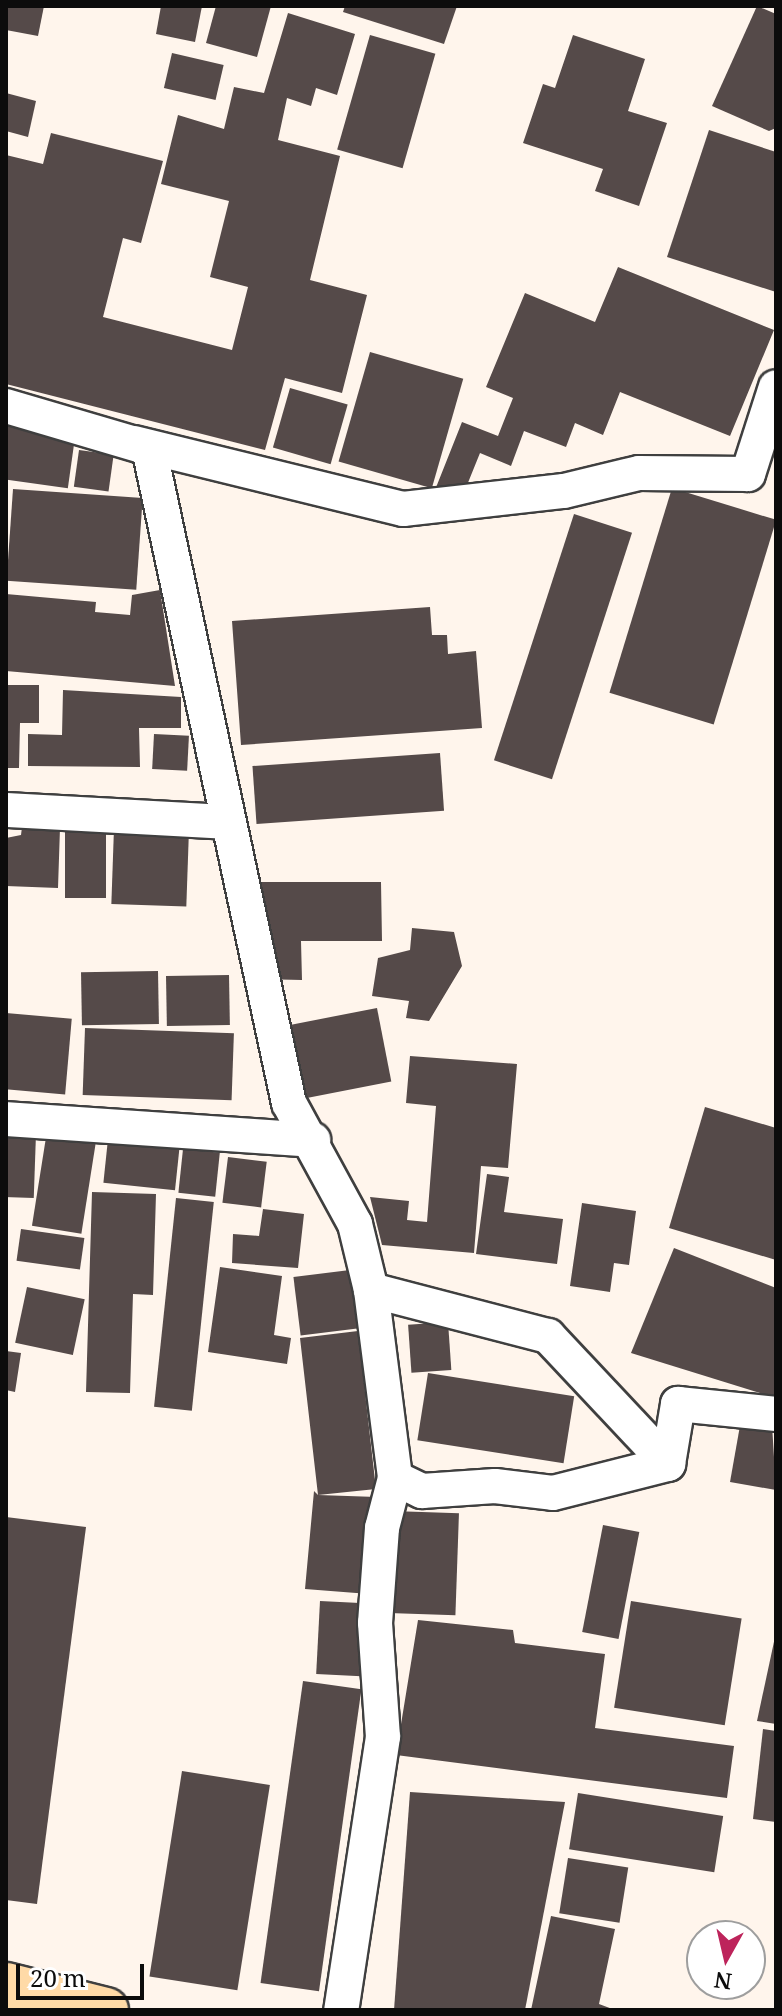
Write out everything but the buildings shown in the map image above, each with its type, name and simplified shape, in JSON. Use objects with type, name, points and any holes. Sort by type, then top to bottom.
[{"type":"main road","points":[[6,1985],[106,2010]]},
{"type":"street","points":[[134,443],[403,509],[564,491],[639,473],[748,474],[776,387]]},
{"type":"street","points":[[6,406],[149,448],[289,1103],[313,1140],[355,1224],[371,1290],[395,1478],[382,1528],[375,1623],[383,1737],[341,2010]]},
{"type":"street","points":[[6,810],[227,822]]},
{"type":"street","points":[[263,1134],[289,1103]]},
{"type":"street","points":[[6,1119],[263,1134],[313,1140]]},
{"type":"street","points":[[371,1290],[548,1336],[668,1464]]},
{"type":"street","points":[[668,1464],[678,1404],[776,1414]]},
{"type":"street","points":[[395,1478],[422,1491],[495,1486],[553,1493],[668,1464]]}]
